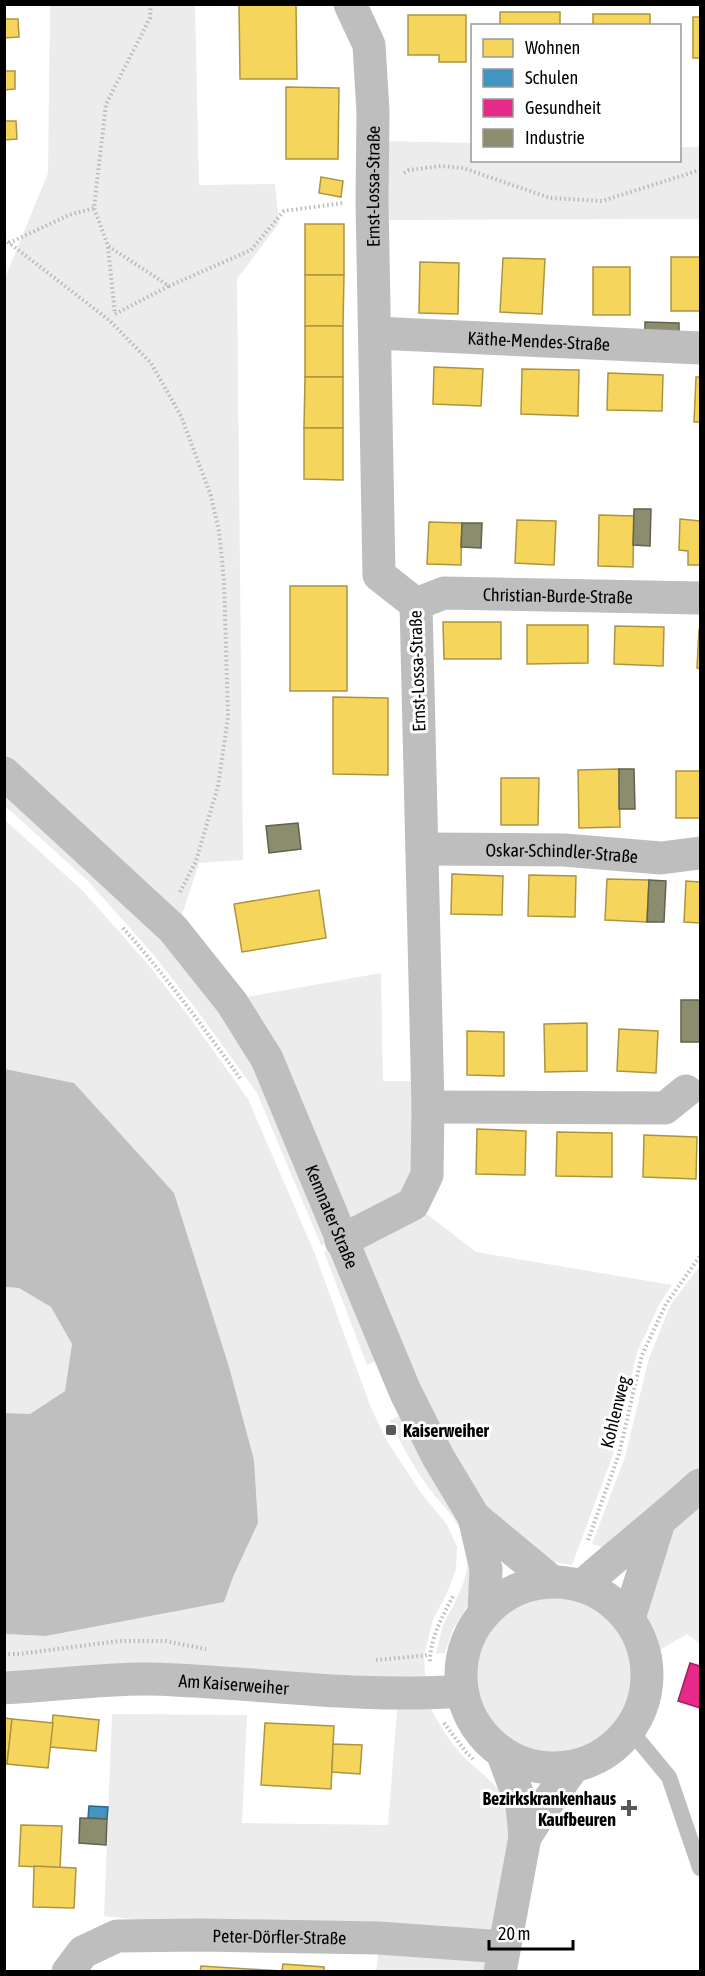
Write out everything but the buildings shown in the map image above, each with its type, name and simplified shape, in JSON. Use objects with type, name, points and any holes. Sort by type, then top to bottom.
[{"type":"street","name":"Ernst-Lossa-Straße","points":[[341,1241],[413,1204],[427,1175],[428,1107],[416,604],[379,575],[372,201],[373,112],[369,45],[350,4]]},
{"type":"street","name":"Käthe-Mendes-Straße","points":[[375,333],[700,348]]},
{"type":"street","name":"Christian-Burde-Straße","points":[[416,604],[444,593],[700,598]]},
{"type":"street","name":"Kemnater Straße","points":[[4,773],[169,925],[232,1003],[267,1059],[405,1390],[438,1457],[474,1517],[486,1569],[484,1612]]},
{"type":"street","name":"Oskar-Schindler-Straße","points":[[422,849],[564,850],[660,858],[700,853]]},
{"type":"street","points":[[428,1107],[666,1108],[686,1091]]},
{"type":"street","points":[[502,1959],[525,1837],[522,1806],[491,1759],[483,1736],[469,1714],[446,1692],[461,1663],[469,1636],[484,1612],[513,1591],[569,1583],[606,1564],[659,1522],[700,1485]]},
{"type":"street","name":"Kemnater Straße","points":[[474,1517],[569,1583]]},
{"type":"street","points":[[629,1618],[659,1522]]},
{"type":"street","points":[[491,1759],[539,1767],[573,1767],[595,1759],[614,1747],[630,1730],[644,1704],[648,1674],[643,1645],[629,1618],[608,1598],[569,1583]]},
{"type":"street","name":"Am Kaiserweiher","points":[[4,1688],[104,1680],[151,1679],[350,1692],[446,1692]]},
{"type":"street","points":[[525,1837],[573,1767]]},
{"type":"street","name":"Peter-Dörfler-Straße","points":[[68,1971],[83,1952],[117,1936],[378,1938],[502,1959]]},
{"type":"lane","points":[[630,1730],[669,1777],[700,1868]]},
{"type":"path","points":[[115,314],[108,246],[94,208],[106,104],[150,18],[151,4]]},
{"type":"path","points":[[109,320],[115,314],[169,286],[251,250],[284,211],[322,204],[372,201],[391,181],[409,170],[441,166],[463,168],[550,198],[602,201],[700,170]]},
{"type":"path","points":[[9,243],[69,215],[94,208]]},
{"type":"path","points":[[4,238],[109,320],[151,363],[181,416],[212,496],[219,531],[224,580],[228,717],[218,786],[196,861],[169,925]]},
{"type":"path","points":[[108,246],[169,286]]},
{"type":"path","points":[[118,922],[150,958],[246,1087]]},
{"type":"path","name":"Kohlenweg","points":[[569,1583],[619,1454],[642,1355],[666,1304],[700,1256]]},
{"type":"path","points":[[454,1594],[439,1624],[430,1655],[446,1692],[437,1714],[466,1752],[491,1759]]},
{"type":"shaded area","points":[[50,5],[195,5],[199,185],[275,184],[279,223],[237,279],[243,860],[199,863],[179,924],[4,764],[5,278],[48,173]]},
{"type":"shaded area","points":[[385,141],[471,143],[471,162],[681,162],[681,147],[700,147],[700,219],[385,220]]},
{"type":"shaded area","points":[[4,782],[167,934],[226,1007],[331,1243],[321,1245],[257,1093],[153,954],[88,881],[5,806]]},
{"type":"shaded area","points":[[5,820],[83,891],[146,962],[190,1018],[248,1099],[315,1254],[371,1408],[387,1441],[419,1490],[447,1525],[457,1546],[456,1569],[433,1620],[424,1656],[426,1689],[5,1681],[5,1634],[46,1636],[224,1602],[258,1523],[254,1460],[240,1416],[74,1083],[5,1069]]},
{"type":"shaded area","points":[[381,973],[383,1081],[414,1081],[416,1173],[404,1200],[345,1227],[241,998]]},
{"type":"shaded area","points":[[5,1069],[74,1083],[174,1193],[229,1367],[254,1460],[258,1523],[224,1602],[46,1636],[5,1634],[5,1413],[30,1414],[65,1391],[72,1344],[51,1307],[19,1288],[5,1287]]},
{"type":"shaded area","points":[[423,1211],[476,1252],[672,1285],[660,1303],[637,1352],[614,1452],[572,1565],[547,1561],[482,1509],[448,1451],[354,1243]]},
{"type":"shaded area","points":[[334,1247],[376,1361],[367,1365],[324,1252]]},
{"type":"shaded area","points":[[700,1266],[700,1470],[605,1548],[592,1544],[625,1457],[649,1358],[671,1304]]},
{"type":"shaded area","points":[[4,1287],[19,1288],[51,1307],[72,1344],[65,1391],[30,1414],[5,1413]]},
{"type":"shaded area","points":[[400,1416],[465,1522],[475,1573],[468,1605],[453,1629],[445,1653],[436,1654],[444,1623],[466,1575],[465,1542],[461,1531],[426,1484],[402,1445],[390,1420]]},
{"type":"shaded area","points":[[700,1499],[700,1644],[687,1634],[658,1651],[642,1615],[667,1530]]},
{"type":"shaded area","points":[[554,1596],[569,1597],[584,1602],[609,1619],[626,1644],[631,1659],[631,1689],[626,1704],[609,1729],[584,1746],[569,1751],[554,1752],[539,1751],[524,1746],[499,1729],[482,1704],[477,1689],[476,1674],[477,1659],[482,1644],[499,1619],[524,1602],[539,1597]]},
{"type":"shaded area","points":[[398,1698],[426,1698],[452,1743],[493,1784],[507,1803],[510,1814],[509,1848],[494,1936],[204,1927],[104,1916],[112,1714],[247,1715],[242,1823],[388,1825]]},
{"type":"shaded area","points":[[379,1945],[490,1954],[487,1971],[376,1972]]},
{"type":"place","name":"Kaiserweiher","points":[[391,1430]]},
{"type":"place","name":"Bezirkskrankenhaus Kaufbeuren","points":[[629,1808]]}]
